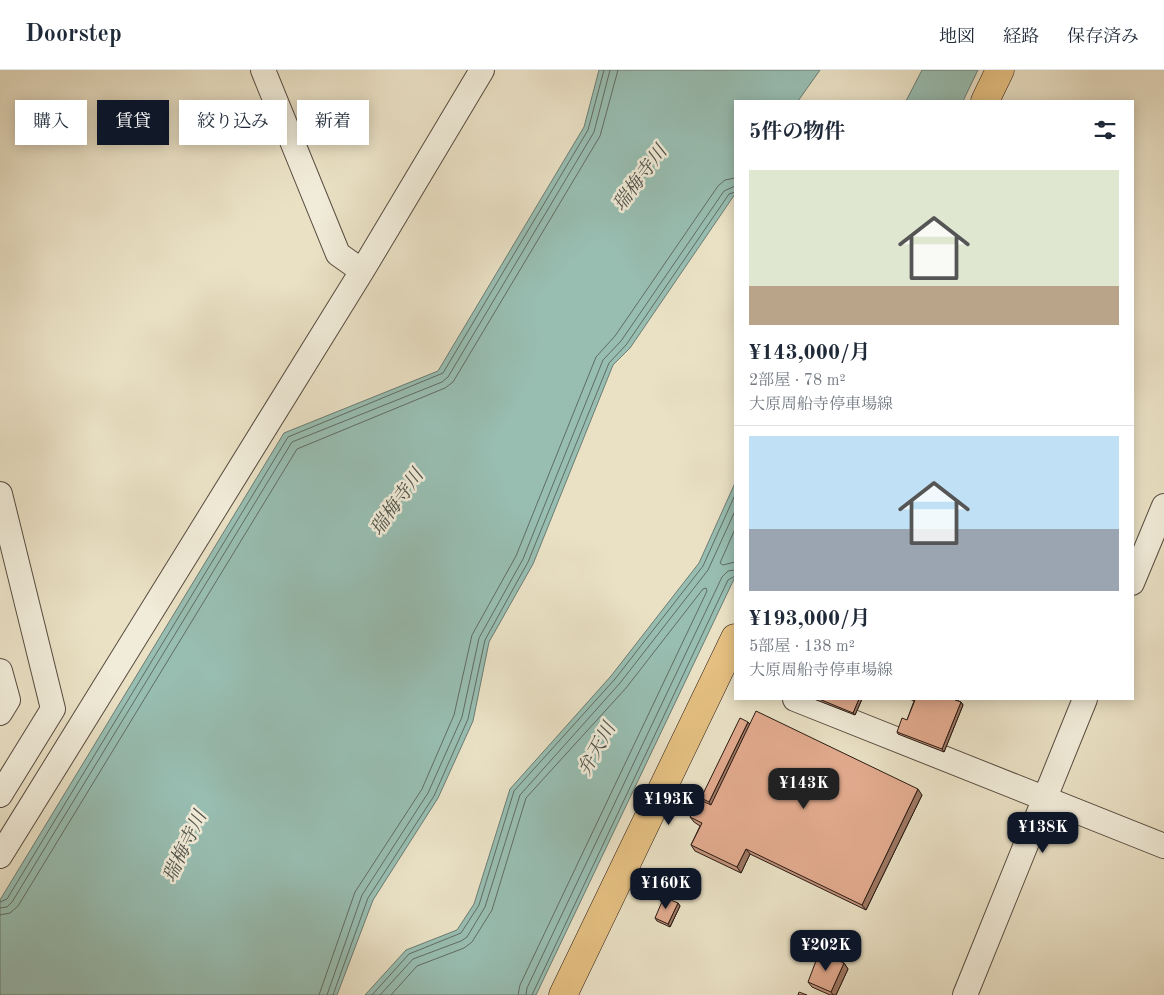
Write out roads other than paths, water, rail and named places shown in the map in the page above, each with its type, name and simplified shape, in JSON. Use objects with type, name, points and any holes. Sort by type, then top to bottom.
[{"type":"main road","points":[[985,100],[1000,70]]},
{"type":"main road","points":[[563,995],[728,674],[734,643]]},
{"type":"street","points":[[263,70],[338,254],[362,271]]},
{"type":"street","points":[[0,856],[362,271],[482,70]]},
{"type":"street","points":[[0,494],[53,709],[0,795]]},
{"type":"street","points":[[1134,578],[1164,506]]},
{"type":"street","points":[[0,671],[8,700],[0,714]]},
{"type":"street","points":[[798,700],[1046,797],[1164,846]]},
{"type":"street","points":[[965,995],[1086,700]]},
{"type":"water","name":"瑞梅寺川","points":[[599,70],[820,70],[799,100],[734,100],[734,195],[630,348],[613,365],[533,564],[489,642],[473,721],[438,798],[373,900],[337,995],[0,995],[0,900],[284,433],[438,371],[584,127]]},
{"type":"water","points":[[922,70],[978,70],[963,100],[907,100]]},
{"type":"water","name":"弁天川","points":[[734,485],[734,579],[536,995],[365,995],[406,950],[457,930],[474,904],[510,789],[611,676],[699,563]]}]
